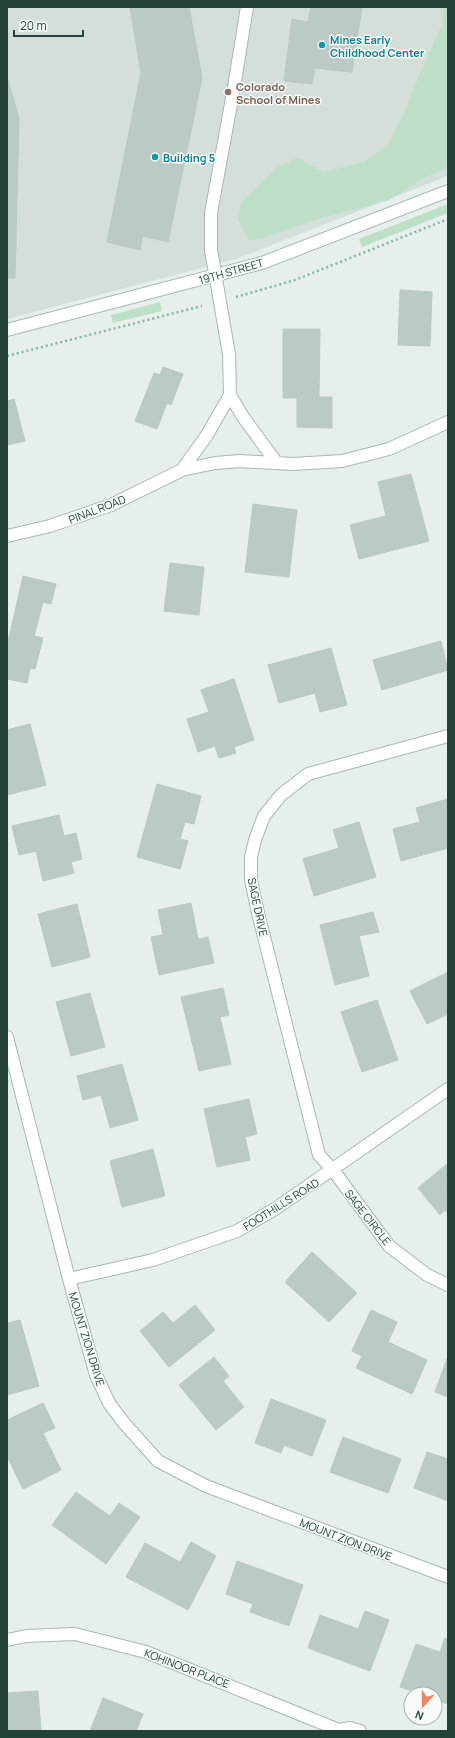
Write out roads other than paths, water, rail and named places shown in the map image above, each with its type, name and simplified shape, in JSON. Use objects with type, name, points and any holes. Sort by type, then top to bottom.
[{"type":"street","points":[[247,7],[234,93],[211,213],[211,250],[229,354],[230,395],[243,417],[276,462]]},
{"type":"street","name":"19TH STREET","points":[[7,330],[262,263],[448,191]]},
{"type":"street","name":"PINAL ROAD","points":[[182,470],[207,435],[230,395]]},
{"type":"street","name":"PINAL ROAD","points":[[7,536],[50,526],[111,505],[182,470],[215,463],[240,461],[316,463],[342,461],[389,449],[448,422]]},
{"type":"street","name":"SAGE DRIVE","points":[[333,1170],[319,1155],[258,913],[251,880],[251,857],[255,840],[264,816],[281,796],[308,774],[448,736]]},
{"type":"street","name":"MOUNT ZION DRIVE","points":[[7,1037],[69,1279],[96,1375],[109,1403],[124,1423],[158,1461],[206,1486],[448,1577]]},
{"type":"street","name":"FOOTHILLS ROAD","points":[[69,1279],[153,1260],[237,1231],[276,1209],[448,1089]]},
{"type":"street","name":"SAGE CIRCLE","points":[[333,1170],[389,1246],[427,1275],[448,1285]]},
{"type":"street","name":"KOHINOOR PLACE","points":[[7,1640],[26,1636],[75,1634],[146,1652],[339,1730],[350,1728],[360,1731]]},
{"type":"place","name":"Mines Early Childhood Center","points":[[322,45]]},
{"type":"place","name":"Colorado School of Mines","points":[[228,92]]},
{"type":"place","name":"Building 5","points":[[155,157]]}]
